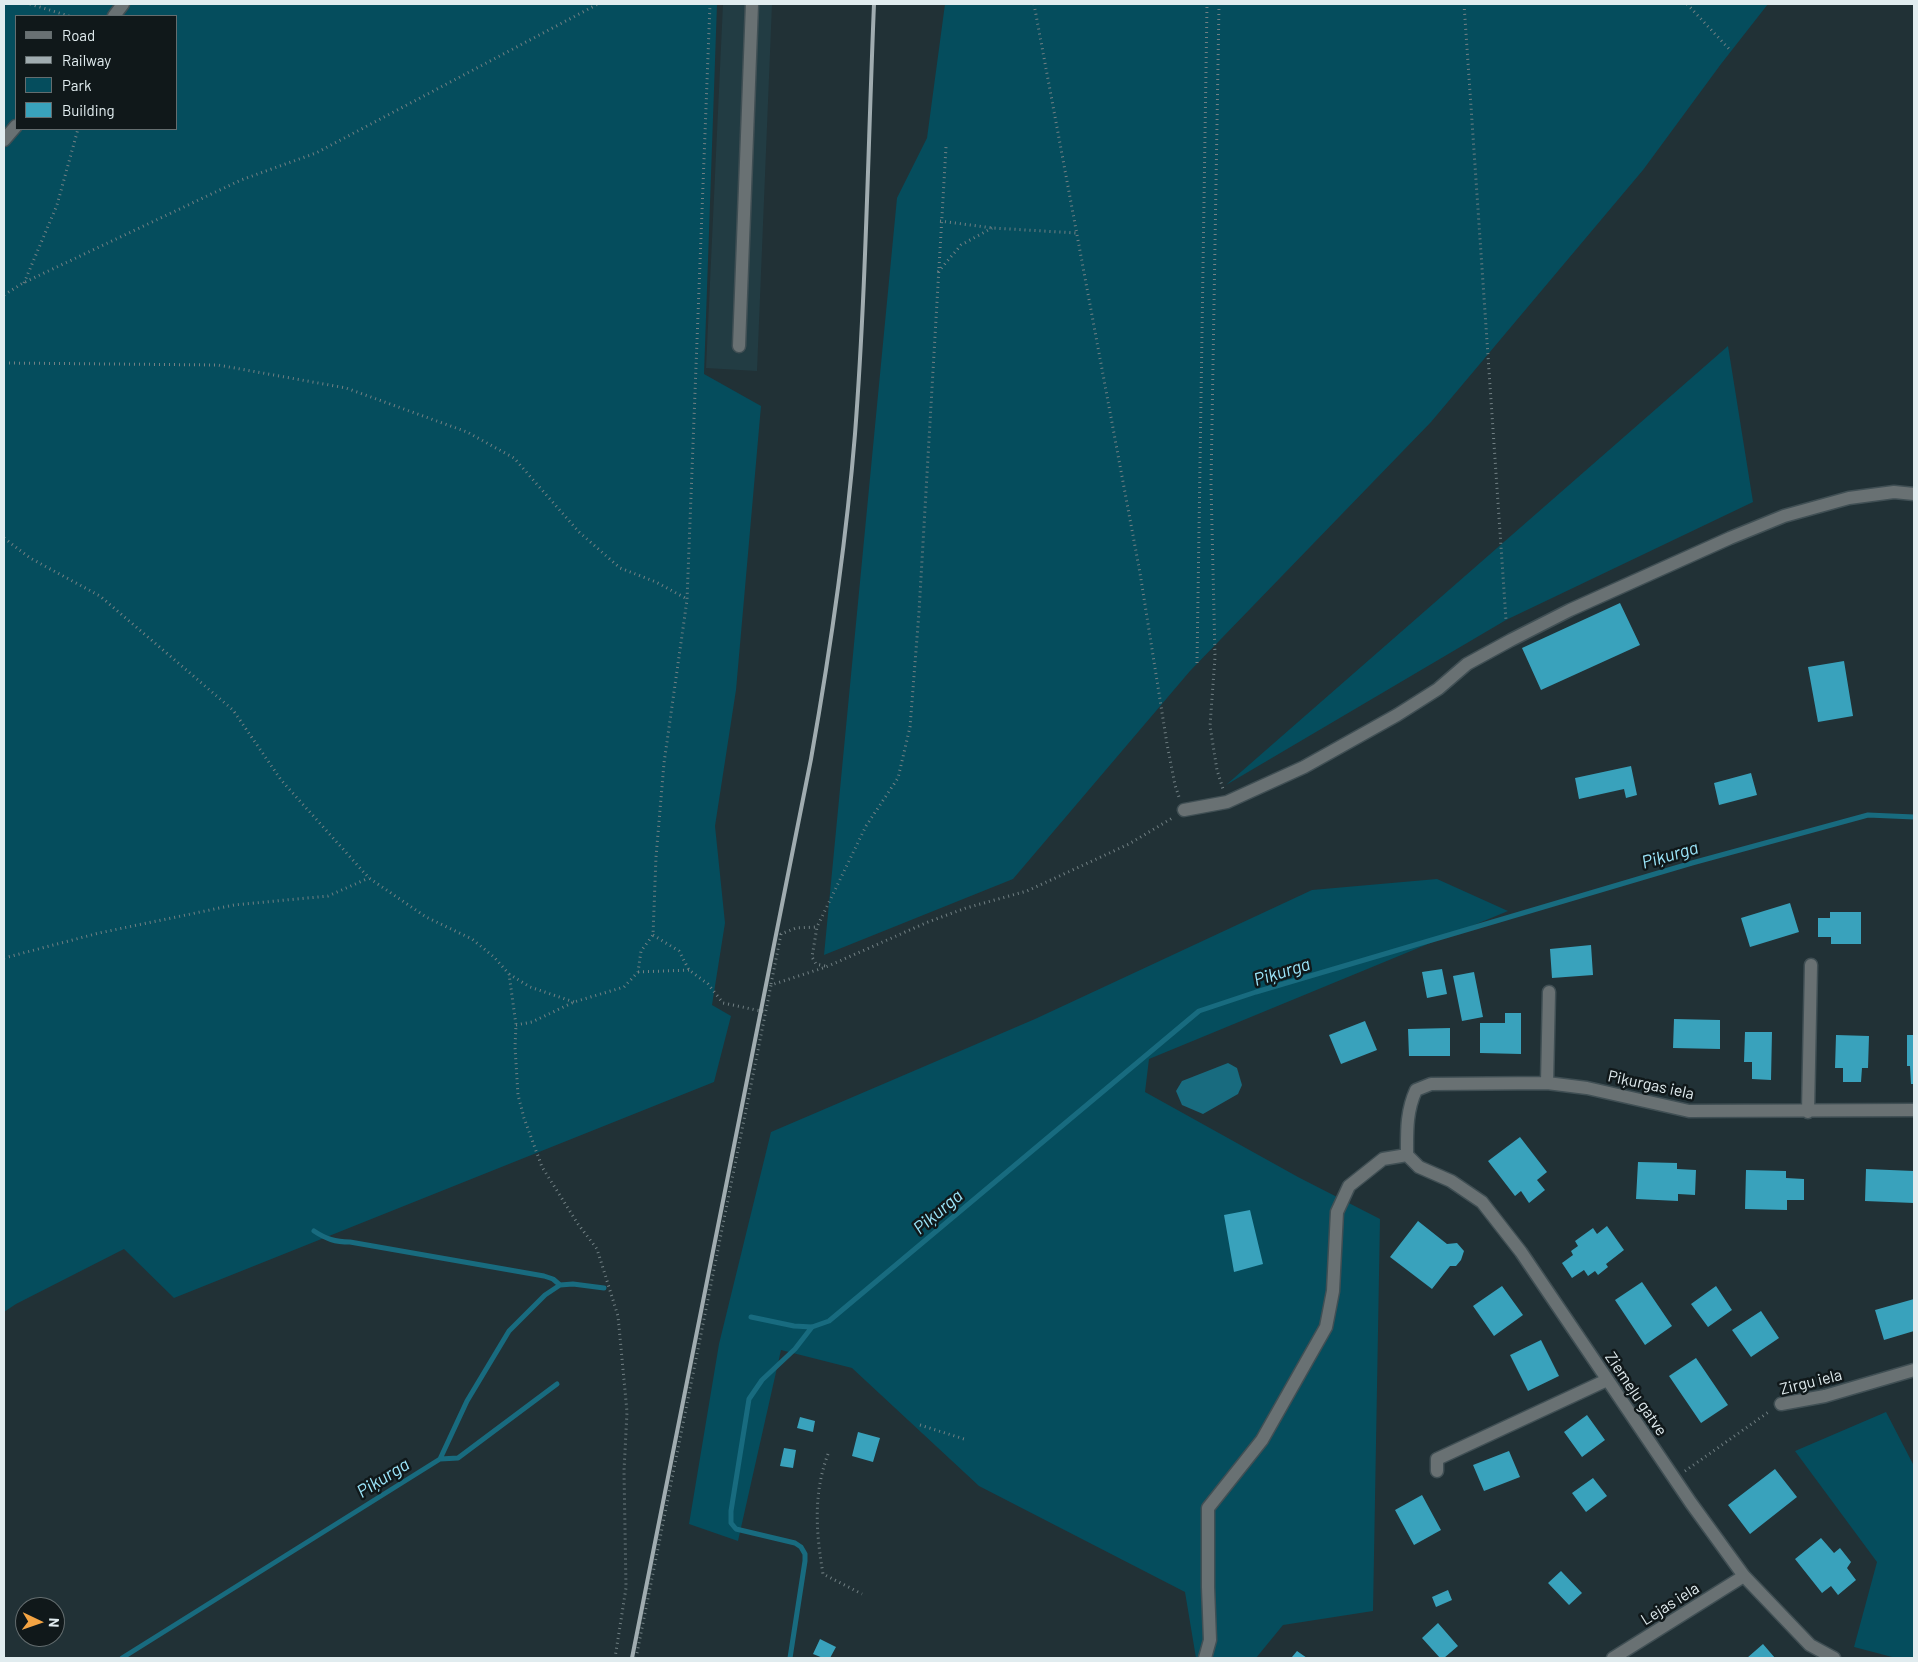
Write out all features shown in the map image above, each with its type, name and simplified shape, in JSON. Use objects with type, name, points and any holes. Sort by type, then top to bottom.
[{"type":"street","points":[[115,15],[123,4]]},
{"type":"street","points":[[739,346],[752,4]]},
{"type":"street","points":[[4,140],[15,127]]},
{"type":"street","points":[[1184,810],[1227,802],[1304,768],[1397,715],[1438,689],[1468,664],[1570,610],[1650,574],[1784,516],[1849,498],[1894,492],[1914,494]]},
{"type":"street","points":[[1808,1112],[1811,965]]},
{"type":"street","points":[[1547,1083],[1549,992]]},
{"type":"street","name":"Piķurgas iela","points":[[1407,1155],[1407,1120],[1410,1104],[1416,1090],[1431,1084],[1547,1083],[1587,1088],[1689,1111],[1808,1112],[1914,1110]]},
{"type":"street","points":[[1205,1658],[1210,1640],[1208,1508],[1262,1440],[1326,1326],[1333,1291],[1336,1212],[1350,1186],[1374,1164],[1407,1155]]},
{"type":"street","name":"Ziemeļu gatve","points":[[1407,1155],[1420,1167],[1451,1181],[1482,1202],[1521,1252],[1607,1380],[1744,1576],[1810,1645],[1834,1658]]},
{"type":"street","name":"Zirgu iela","points":[[1781,1404],[1825,1396],[1914,1370]]},
{"type":"street","points":[[1437,1471],[1437,1459],[1607,1380]]},
{"type":"street","name":"Lejas iela","points":[[1613,1658],[1744,1576]]},
{"type":"path","points":[[30,4],[66,15]]},
{"type":"path","points":[[43,4],[46,8]]},
{"type":"path","points":[[4,295],[23,283],[241,180],[316,153],[598,4]]},
{"type":"path","points":[[516,1025],[532,1022],[574,1002],[624,987],[638,972],[641,951],[653,935],[656,857],[664,763],[687,600],[710,4]]},
{"type":"path","points":[[771,985],[826,967],[928,922],[966,908],[1027,892],[1129,844],[1184,810],[1175,785],[1140,573],[1034,4]]},
{"type":"path","points":[[1197,663],[1207,4]]},
{"type":"path","points":[[1219,4],[1211,484],[1214,657],[1210,726],[1217,770],[1227,802]]},
{"type":"path","points":[[1464,4],[1506,620]]},
{"type":"path","points":[[1688,4],[1731,52]]},
{"type":"path","points":[[23,283],[57,205],[78,130]]},
{"type":"path","points":[[826,967],[816,964],[812,957],[818,927],[866,826],[898,778],[910,727],[920,612],[940,221],[946,147]]},
{"type":"path","points":[[940,221],[993,228],[1076,233]]},
{"type":"path","points":[[938,273],[961,245],[993,228]]},
{"type":"path","points":[[4,363],[218,365],[346,388],[467,432],[514,458],[579,532],[620,568],[656,582],[687,600]]},
{"type":"path","points":[[4,538],[30,558],[100,596],[233,710],[281,780],[369,878],[426,917],[472,939],[494,957],[509,974],[530,986],[574,1002]]},
{"type":"path","points":[[4,958],[99,933],[234,904],[328,896],[369,878]]},
{"type":"path","points":[[636,1658],[781,934],[796,928],[818,927]]},
{"type":"path","points":[[653,935],[679,951],[689,970],[708,984],[722,1003],[766,1012]]},
{"type":"path","points":[[638,972],[689,970]]},
{"type":"path","points":[[509,974],[516,1025],[515,1047],[518,1096],[524,1118],[542,1168],[578,1224],[597,1249],[618,1316],[627,1412],[624,1471],[626,1588],[615,1658]]},
{"type":"path","name":"Zirgu iela","points":[[1675,1478],[1781,1404]]},
{"type":"path","points":[[920,1424],[964,1439]]},
{"type":"path","points":[[828,1454],[821,1474],[816,1504],[823,1574],[862,1594]]},
{"type":"shaded area","points":[[723,4],[772,4],[757,371],[706,368]]},
{"type":"shaded area","points":[[1228,1063],[1237,1068],[1242,1085],[1238,1094],[1203,1114],[1182,1105],[1176,1091],[1182,1081]]},
{"type":"green space","points":[[4,4],[717,4],[704,374],[761,406],[736,690],[715,826],[725,923],[712,1005],[731,1016],[714,1082],[174,1298],[124,1249],[16,1304],[4,1312]]},
{"type":"green space","points":[[945,4],[1768,4],[1643,170],[1431,422],[1190,671],[1013,879],[824,955],[897,198],[927,138]]},
{"type":"green space","points":[[1728,346],[1753,502],[1506,620],[1226,785]]},
{"type":"green space","points":[[1437,879],[1508,911],[1149,1059],[1145,1092],[1298,1177],[1380,1219],[1373,1611],[1283,1625],[1256,1658],[1196,1658],[1185,1592],[979,1486],[852,1368],[781,1350],[738,1541],[689,1524],[719,1344],[771,1132],[1035,1019],[1312,890]]},
{"type":"green space","points":[[1886,1412],[1914,1466],[1914,1658],[1896,1658],[1854,1647],[1877,1562],[1795,1451]]},
{"type":"building","points":[[1620,603],[1640,645],[1541,690],[1522,648]]},
{"type":"building","points":[[1844,661],[1853,716],[1818,722],[1808,667]]},
{"type":"building","points":[[1631,766],[1637,795],[1626,798],[1624,789],[1579,799],[1575,778]]},
{"type":"building","points":[[1751,773],[1757,795],[1719,805],[1714,783]]},
{"type":"building","points":[[1790,903],[1799,932],[1750,947],[1741,918]]},
{"type":"building","points":[[1830,912],[1861,912],[1861,944],[1831,944],[1831,937],[1818,937],[1818,918],[1830,918]]},
{"type":"building","points":[[1591,945],[1593,975],[1552,978],[1550,949]]},
{"type":"building","points":[[1442,969],[1447,994],[1427,998],[1422,972]]},
{"type":"building","points":[[1474,972],[1483,1017],[1462,1021],[1453,976]]},
{"type":"building","points":[[1505,1013],[1521,1013],[1521,1054],[1480,1053],[1480,1023],[1505,1023]]},
{"type":"building","points":[[1674,1019],[1720,1020],[1720,1049],[1673,1048]]},
{"type":"building","points":[[1365,1021],[1377,1050],[1341,1064],[1329,1035]]},
{"type":"building","points":[[1450,1028],[1450,1056],[1409,1056],[1408,1029]]},
{"type":"building","points":[[1745,1032],[1772,1032],[1771,1080],[1752,1079],[1752,1062],[1744,1062]]},
{"type":"building","points":[[1836,1035],[1869,1036],[1868,1068],[1862,1068],[1861,1082],[1843,1082],[1843,1068],[1835,1068]]},
{"type":"building","points":[[1907,1035],[1914,1035],[1914,1084],[1911,1084],[1910,1066],[1907,1066]]},
{"type":"building","points":[[1520,1137],[1547,1172],[1537,1180],[1545,1190],[1529,1203],[1521,1191],[1515,1196],[1488,1161]]},
{"type":"building","points":[[1638,1162],[1677,1163],[1677,1169],[1696,1170],[1695,1195],[1678,1194],[1678,1201],[1636,1199]]},
{"type":"building","points":[[1866,1169],[1914,1171],[1914,1203],[1865,1201]]},
{"type":"building","points":[[1746,1170],[1786,1171],[1786,1178],[1804,1179],[1804,1200],[1787,1200],[1787,1210],[1745,1209]]},
{"type":"building","points":[[1250,1210],[1263,1264],[1234,1272],[1224,1215]]},
{"type":"building","points":[[1418,1221],[1447,1244],[1457,1243],[1464,1251],[1461,1260],[1456,1266],[1450,1266],[1432,1289],[1390,1257]]},
{"type":"building","points":[[1607,1226],[1624,1250],[1606,1264],[1608,1267],[1598,1275],[1595,1271],[1588,1276],[1584,1270],[1572,1278],[1562,1263],[1573,1255],[1571,1251],[1578,1246],[1575,1241],[1593,1228],[1597,1234]]},
{"type":"building","points":[[1642,1282],[1672,1326],[1645,1345],[1615,1300]]},
{"type":"building","points":[[1502,1286],[1523,1315],[1494,1336],[1473,1306]]},
{"type":"building","points":[[1716,1286],[1732,1310],[1708,1327],[1691,1304]]},
{"type":"building","points":[[1914,1299],[1914,1331],[1884,1340],[1875,1310]]},
{"type":"building","points":[[1761,1311],[1779,1338],[1751,1357],[1732,1330]]},
{"type":"building","points":[[1541,1340],[1559,1376],[1528,1391],[1510,1355]]},
{"type":"building","points":[[1696,1358],[1728,1405],[1701,1423],[1669,1376]]},
{"type":"building","points":[[1587,1415],[1605,1440],[1582,1457],[1564,1432]]},
{"type":"building","points":[[800,1417],[815,1421],[813,1432],[797,1428]]},
{"type":"building","points":[[858,1432],[880,1438],[873,1462],[852,1456]]},
{"type":"building","points":[[784,1448],[796,1450],[793,1468],[780,1466]]},
{"type":"building","points":[[1509,1451],[1520,1477],[1484,1491],[1473,1465]]},
{"type":"building","points":[[1775,1469],[1797,1497],[1750,1534],[1728,1505]]},
{"type":"building","points":[[1593,1478],[1607,1496],[1586,1512],[1572,1493]]},
{"type":"building","points":[[1422,1495],[1441,1530],[1414,1545],[1395,1510]]},
{"type":"building","points":[[1821,1538],[1834,1553],[1840,1548],[1851,1562],[1847,1568],[1856,1580],[1838,1595],[1831,1586],[1822,1593],[1795,1559]]},
{"type":"building","points":[[1561,1571],[1582,1593],[1569,1605],[1548,1583]]},
{"type":"building","points":[[1448,1590],[1452,1600],[1436,1607],[1432,1597]]},
{"type":"building","points":[[1438,1623],[1458,1646],[1444,1658],[1440,1658],[1422,1638]]},
{"type":"building","points":[[820,1639],[836,1647],[830,1658],[823,1658],[813,1654]]},
{"type":"building","points":[[1763,1644],[1775,1658],[1747,1658]]},
{"type":"building","points":[[1297,1651],[1307,1658],[1292,1657]]},
{"type":"waterway","name":"Piķurga","points":[[751,1317],[794,1326],[812,1327],[829,1321],[1199,1011],[1256,992],[1692,863],[1868,815],[1914,817]]},
{"type":"waterway","points":[[314,1231],[335,1241],[544,1276],[553,1279],[560,1285]]},
{"type":"waterway","name":"Piķurga","points":[[122,1658],[440,1459],[467,1401],[509,1331],[545,1295],[560,1285],[573,1284],[604,1288]]},
{"type":"waterway","points":[[790,1658],[805,1554],[801,1547],[795,1543],[736,1529],[731,1523],[731,1511],[749,1399],[762,1380],[795,1349],[812,1327]]},
{"type":"waterway","points":[[440,1459],[458,1458],[557,1384]]},
{"type":"railway","points":[[632,1658],[811,759],[831,638],[847,516],[859,380],[874,4]]}]
